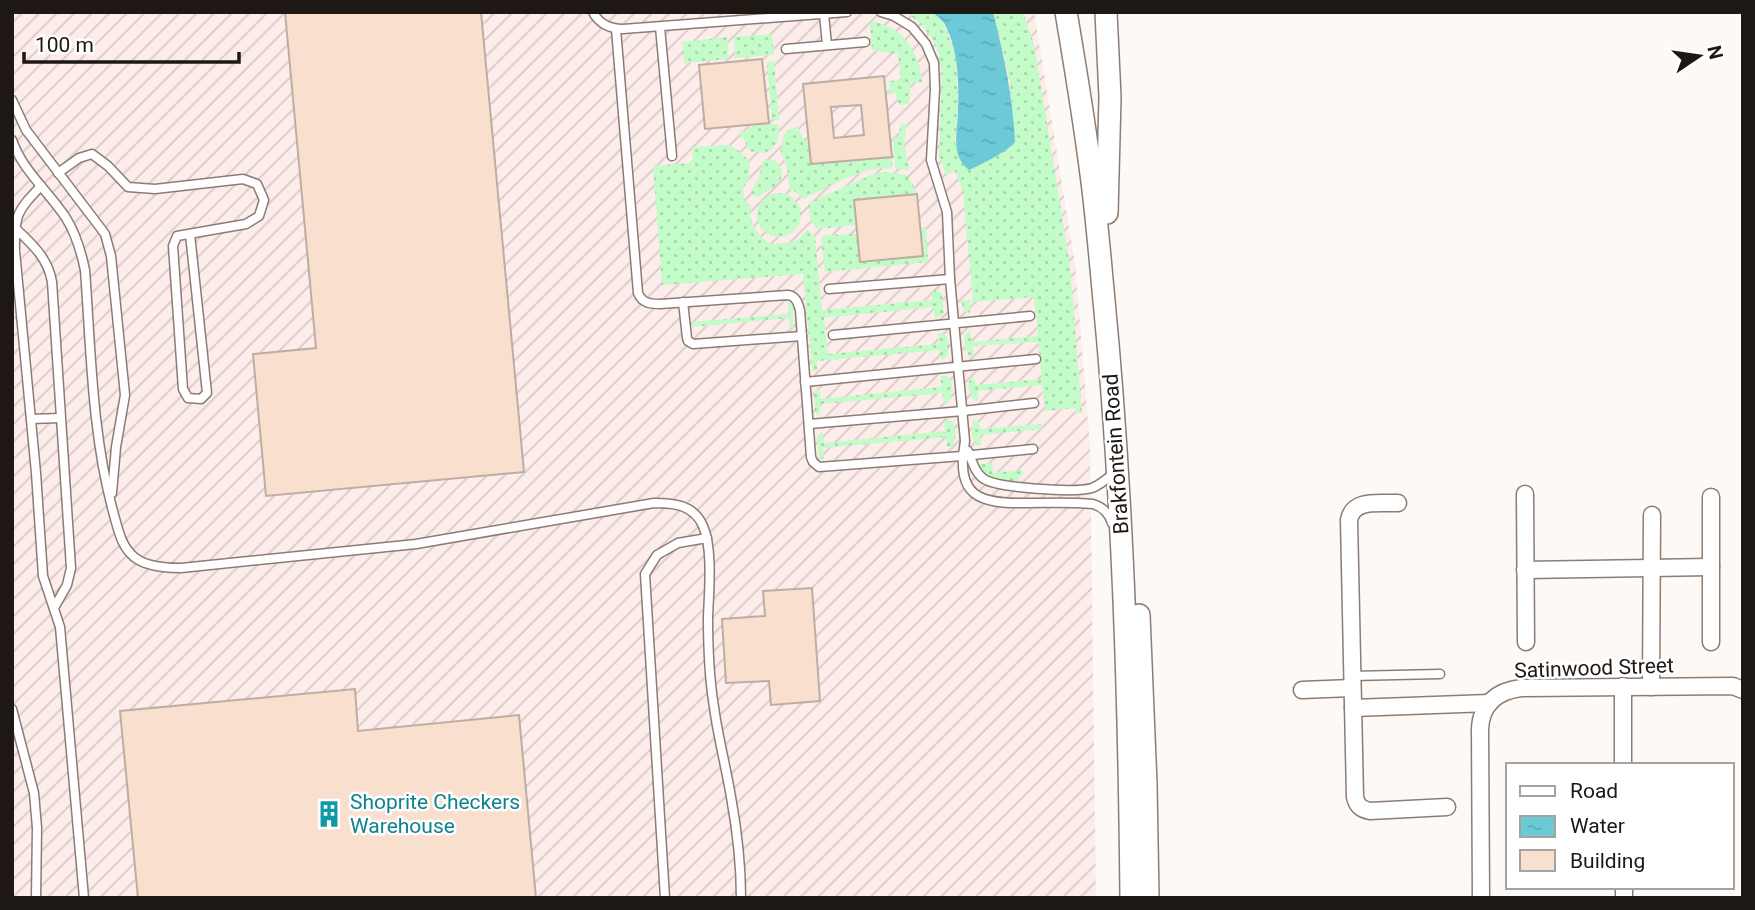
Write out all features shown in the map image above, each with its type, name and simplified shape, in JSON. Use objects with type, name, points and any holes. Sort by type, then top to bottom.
[{"type":"street","name":"Brakfontein Road","points":[[1066,12],[1093,191],[1118,469],[1124,573],[1131,898]]},
{"type":"street","name":"Brakfontein Road","points":[[1106,12],[1110,97],[1108,243],[1134,525],[1146,784],[1148,898]]},
{"type":"street","points":[[1525,494],[1526,642]]},
{"type":"street","points":[[1711,497],[1711,642]]},
{"type":"street","points":[[1398,503],[1363,504],[1350,512],[1355,797],[1363,810],[1370,811],[1447,807]]},
{"type":"street","points":[[1651,687],[1652,515]]},
{"type":"street","points":[[1525,570],[1711,567]]},
{"type":"street","points":[[1301,690],[1352,682]]},
{"type":"street","name":"Satinwood Street","points":[[1489,703],[1500,694],[1513,689],[1740,685]]},
{"type":"street","points":[[1623,686],[1623,763]]},
{"type":"street","points":[[1353,708],[1489,703]]},
{"type":"street","points":[[1481,898],[1479,729],[1482,715],[1489,703]]},
{"type":"lane","points":[[596,12],[597,19],[616,29],[847,12]]},
{"type":"lane","points":[[881,12],[912,27],[932,56],[936,80],[931,160],[947,212],[950,279],[966,456],[964,477],[974,493],[986,501],[1008,504],[1079,503],[1101,507],[1111,517],[1116,551],[1124,573]]},
{"type":"lane","points":[[824,14],[827,45]]},
{"type":"lane","points":[[660,27],[672,156]]},
{"type":"lane","points":[[616,29],[638,293],[643,301],[653,304],[791,296],[795,298],[799,304],[811,457],[819,467],[1033,449]]},
{"type":"lane","points":[[786,49],[865,42]]},
{"type":"lane","points":[[12,100],[26,130],[105,234],[111,256],[125,395],[116,447],[111,503]]},
{"type":"lane","points":[[12,140],[20,158],[67,219],[80,248],[85,270],[98,428],[111,503],[119,535],[137,560],[169,568],[202,567],[416,544],[663,503],[687,507],[696,515],[707,538],[708,657],[714,708],[735,820],[741,898]]},
{"type":"lane","points":[[58,173],[79,158],[92,154],[128,187],[155,189],[243,179],[257,184],[264,200],[259,216],[246,224],[177,236],[173,246],[183,389],[188,398],[201,399],[206,393],[190,234]]},
{"type":"lane","points":[[41,186],[18,212],[15,251],[43,576],[60,627],[83,898]]},
{"type":"lane","points":[[15,228],[39,252],[50,274],[71,568],[67,585],[54,608]]},
{"type":"lane","points":[[829,289],[950,279]]},
{"type":"lane","points":[[683,302],[687,338],[693,344],[802,336]]},
{"type":"lane","points":[[833,335],[1030,316]]},
{"type":"lane","points":[[805,382],[1036,359]]},
{"type":"lane","points":[[809,424],[1034,403]]},
{"type":"lane","points":[[31,419],[60,418]]},
{"type":"lane","points":[[966,456],[985,480],[1000,485],[1083,489],[1099,485],[1118,469]]},
{"type":"lane","points":[[665,898],[645,574],[657,555],[678,543],[707,538]]},
{"type":"lane","points":[[1352,682],[1440,674]]},
{"type":"lane","points":[[12,709],[15,731],[34,793],[37,828],[36,898]]},
{"type":"shaded area","points":[[12,12],[1034,12],[1075,264],[1090,446],[1096,898],[12,898]]},
{"type":"green space","points":[[906,12],[932,12],[943,22],[956,55],[958,112],[955,143],[974,168],[1010,149],[1014,126],[1010,85],[993,12],[1023,12],[1034,44],[1070,265],[1082,413],[1076,413],[1075,408],[1045,411],[1042,385],[978,391],[978,401],[970,393],[968,386],[973,375],[976,385],[1042,379],[1038,342],[973,346],[973,357],[968,355],[964,343],[965,334],[970,331],[972,342],[1038,336],[1034,297],[970,302],[970,313],[964,311],[961,301],[973,300],[963,192],[955,171],[946,175],[939,155],[942,71],[936,45],[923,26]]},
{"type":"green space","points":[[872,21],[893,29],[914,52],[922,83],[911,82],[909,104],[899,105],[895,92],[889,95],[889,81],[901,80],[898,54],[872,50]]},
{"type":"green space","points":[[772,34],[774,55],[735,58],[734,37]]},
{"type":"green space","points":[[727,37],[729,59],[684,63],[682,42]]},
{"type":"green space","points":[[774,61],[778,121],[772,119],[767,62]]},
{"type":"green space","points":[[754,124],[779,125],[775,145],[765,153],[749,151],[743,137],[740,137],[740,131],[747,131]]},
{"type":"green space","points":[[901,124],[907,124],[904,145],[909,169],[907,170],[895,167],[893,137],[898,137]]},
{"type":"green space","points":[[798,127],[804,141],[809,141],[811,164],[892,157],[892,168],[870,170],[803,199],[790,189],[786,166],[780,153],[786,132]]},
{"type":"green space","points":[[729,145],[750,162],[749,178],[743,189],[744,199],[751,206],[753,226],[761,237],[771,244],[790,243],[799,239],[807,229],[815,237],[822,310],[932,300],[932,290],[942,294],[944,313],[935,318],[933,307],[824,318],[828,354],[938,344],[938,333],[946,335],[948,341],[949,351],[946,357],[941,360],[939,350],[817,361],[817,371],[813,371],[803,274],[662,285],[653,166],[689,163],[693,159],[692,147]]},
{"type":"green space","points":[[771,159],[781,169],[782,176],[771,189],[754,197],[751,191],[758,180],[763,161]]},
{"type":"green space","points":[[884,172],[906,176],[917,194],[854,200],[856,225],[819,229],[813,224],[808,203],[871,175]]},
{"type":"green space","points":[[779,193],[794,200],[801,215],[794,230],[779,237],[764,230],[757,215],[764,200]]},
{"type":"green space","points":[[926,227],[928,262],[825,272],[821,239],[826,235],[857,234],[860,262],[922,257],[920,228]]},
{"type":"green space","points":[[788,302],[793,304],[793,328],[790,328],[789,318],[692,327],[692,322],[789,314]]},
{"type":"green space","points":[[941,376],[950,378],[951,381],[952,394],[948,402],[944,403],[942,393],[820,404],[820,414],[817,415],[815,411],[814,392],[819,388],[821,399],[941,387]]},
{"type":"green space","points":[[979,420],[980,429],[1042,424],[1042,429],[980,435],[981,446],[973,439],[972,432],[973,421]]},
{"type":"green space","points":[[944,421],[953,422],[955,432],[951,447],[947,447],[946,437],[823,448],[824,458],[820,459],[818,455],[817,436],[822,432],[824,443],[945,431]]},
{"type":"green space","points":[[992,463],[993,473],[1024,472],[1017,481],[995,480],[982,470],[979,464]]},
{"type":"water","points":[[932,12],[993,12],[997,28],[1010,93],[1015,142],[1001,153],[969,170],[960,158],[956,144],[958,79],[953,44],[944,23]]},
{"type":"building","points":[[285,12],[481,12],[524,472],[266,496],[253,354],[316,348]]},
{"type":"building","points":[[762,59],[769,123],[705,129],[699,65]]},
{"type":"building","points":[[884,76],[892,157],[811,164],[803,84]],"holes":[[[861,105],[864,135],[834,138],[831,107]]]},
{"type":"building","points":[[917,194],[923,256],[860,262],[854,200]]},
{"type":"building","points":[[812,588],[820,701],[771,705],[769,681],[726,683],[722,619],[765,616],[763,591]]},
{"type":"building","name":"Shoprite Checkers Warehouse","points":[[355,689],[358,731],[519,715],[536,898],[138,898],[120,711]]},
{"type":"place","name":"Shoprite Checkers Warehouse","points":[[329,814]]}]
